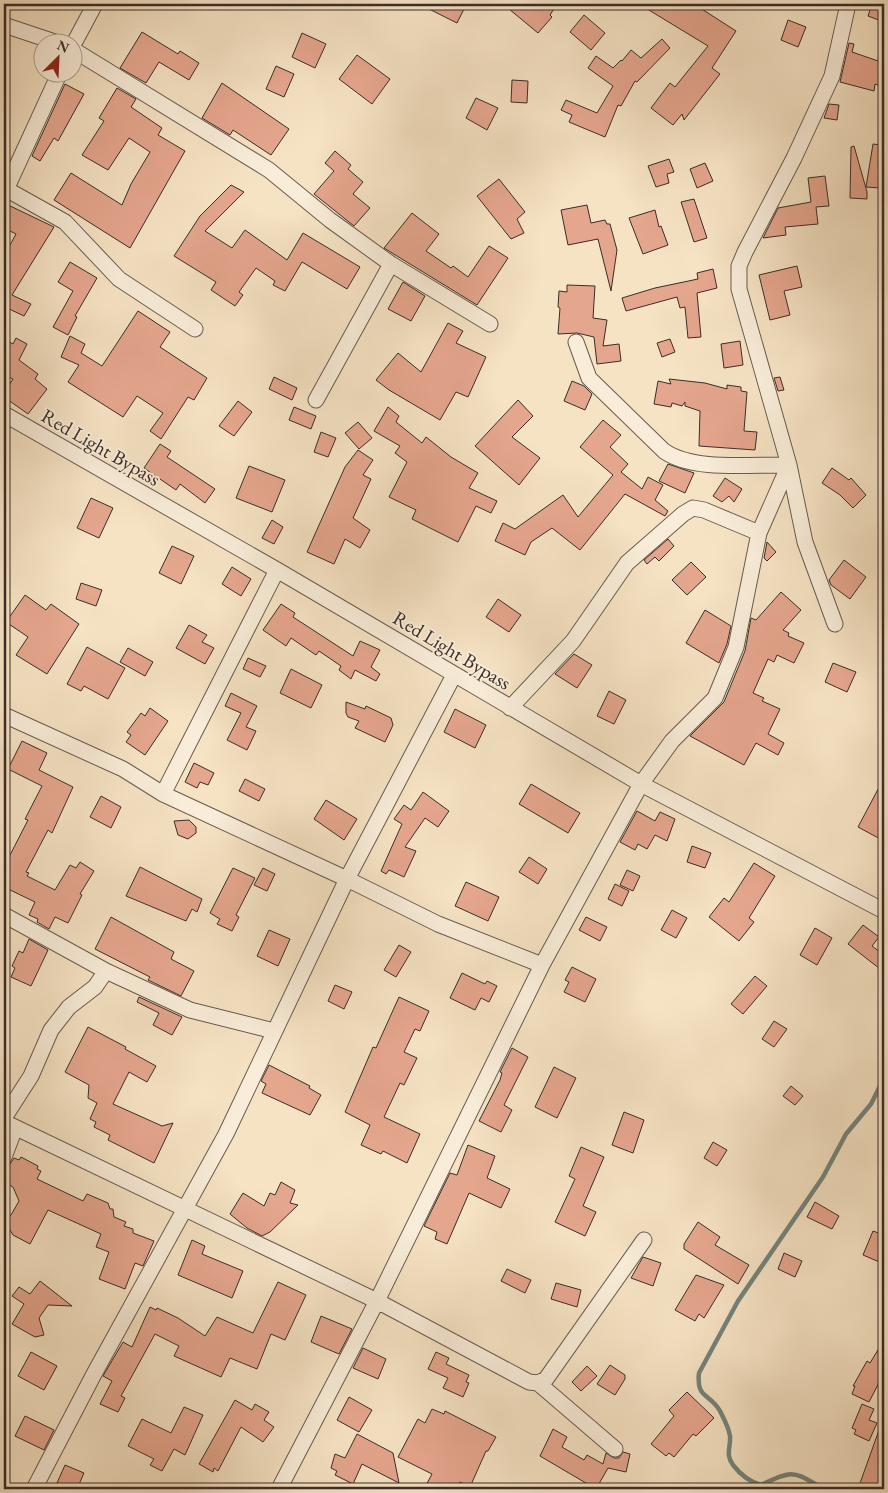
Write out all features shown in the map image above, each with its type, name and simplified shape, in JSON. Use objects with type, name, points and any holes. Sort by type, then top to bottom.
[{"type":"street","points":[[81,32],[96,4]]},
{"type":"street","points":[[835,624],[805,542],[789,465],[739,289],[739,266],[794,158],[832,76],[848,4]]},
{"type":"street","points":[[4,24],[32,34]]},
{"type":"street","points":[[82,54],[269,170],[330,220],[391,264],[490,324]]},
{"type":"street","points":[[55,82],[5,192],[65,222],[120,280],[195,329]]},
{"type":"street","points":[[316,400],[391,264]]},
{"type":"street","points":[[576,342],[588,378],[664,451],[675,459],[692,464],[789,465]]},
{"type":"street","name":"Red Light Bypass","points":[[4,414],[277,570],[641,784],[884,911]]},
{"type":"street","points":[[279,1489],[377,1301],[542,964],[641,784],[672,741],[715,698],[736,646],[759,533],[789,465]]},
{"type":"street","points":[[510,708],[573,641],[628,563],[683,514],[693,508],[704,510],[759,533]]},
{"type":"street","points":[[163,794],[277,570]]},
{"type":"street","points":[[34,1489],[94,1374],[226,1134],[347,879],[454,675]]},
{"type":"street","points":[[4,715],[123,769],[163,794],[347,879],[438,924],[542,964]]},
{"type":"street","points":[[4,915],[106,971],[190,1010],[274,1031]]},
{"type":"street","points":[[4,1118],[30,1076],[51,1030],[69,1007],[95,987],[106,971]]},
{"type":"street","points":[[4,1157],[10,1125],[377,1301],[529,1382],[538,1383],[546,1379],[644,1240]]},
{"type":"street","points":[[538,1383],[615,1449]]},
{"type":"building","points":[[419,4],[454,4],[464,9],[457,23]]},
{"type":"building","points":[[503,4],[557,4],[550,15],[552,17],[538,33]]},
{"type":"building","points":[[639,4],[694,4],[736,31],[712,68],[720,74],[684,120],[682,114],[673,125],[651,108],[670,83],[675,87],[708,46]]},
{"type":"building","points":[[872,4],[884,4],[884,22],[868,16]]},
{"type":"building","points":[[584,15],[605,33],[591,50],[570,32]]},
{"type":"building","points":[[788,20],[806,27],[798,47],[781,40]]},
{"type":"building","points":[[142,32],[178,54],[180,51],[199,63],[189,80],[159,62],[146,83],[120,68]]},
{"type":"building","points":[[302,33],[326,44],[315,68],[292,57]]},
{"type":"building","points":[[662,39],[670,48],[637,82],[635,81],[621,106],[618,105],[605,137],[569,122],[572,115],[561,110],[566,100],[597,113],[613,86],[588,68],[596,56],[613,68],[631,50],[641,58]]},
{"type":"building","points":[[849,43],[854,44],[852,52],[884,63],[884,87],[875,84],[874,91],[840,82]]},
{"type":"building","points":[[357,55],[390,79],[372,104],[339,79]]},
{"type":"building","points":[[276,66],[294,74],[284,97],[266,89]]},
{"type":"building","points":[[512,80],[528,81],[527,103],[511,102]]},
{"type":"building","points":[[222,83],[289,129],[271,155],[233,130],[230,135],[202,118]]},
{"type":"building","points":[[65,84],[84,94],[58,141],[54,138],[40,161],[32,156]]},
{"type":"building","points":[[117,88],[136,99],[131,107],[162,128],[158,135],[185,151],[130,248],[54,200],[71,173],[122,205],[131,184],[150,152],[129,138],[108,170],[82,155],[104,121],[99,118]]},
{"type":"building","points":[[476,98],[498,108],[487,130],[466,118]]},
{"type":"building","points":[[829,104],[839,105],[837,120],[824,118]]},
{"type":"building","points":[[873,144],[881,145],[880,188],[866,187]]},
{"type":"building","points":[[854,146],[867,192],[867,199],[850,198],[851,147]]},
{"type":"building","points":[[335,151],[351,165],[348,169],[363,182],[353,194],[370,208],[354,226],[314,194],[334,171],[325,163]]},
{"type":"building","points":[[669,159],[674,172],[667,174],[669,183],[656,187],[648,166]]},
{"type":"building","points":[[705,163],[713,181],[697,188],[690,169]]},
{"type":"building","points":[[825,176],[829,206],[816,207],[818,224],[785,227],[786,235],[763,238],[778,208],[811,202],[808,178]]},
{"type":"building","points":[[499,179],[525,212],[517,219],[524,233],[511,239],[477,196]]},
{"type":"building","points":[[231,185],[244,192],[205,231],[232,248],[245,230],[287,260],[303,233],[360,267],[347,289],[302,262],[285,291],[273,285],[275,281],[256,268],[239,292],[243,295],[235,306],[211,290],[216,282],[174,256],[200,216]]},
{"type":"building","points":[[694,199],[707,238],[694,242],[681,202]]},
{"type":"building","points":[[4,203],[54,227],[12,295],[31,304],[24,316],[5,307],[4,310],[4,256],[16,234],[4,228]]},
{"type":"building","points":[[587,205],[591,223],[605,220],[607,224],[610,224],[617,250],[611,291],[598,239],[568,245],[561,210]]},
{"type":"building","points":[[655,210],[659,227],[661,226],[668,245],[643,254],[629,218]]},
{"type":"building","points":[[412,213],[439,234],[426,251],[468,277],[489,246],[508,258],[477,305],[384,248]]},
{"type":"building","points":[[70,262],[97,278],[75,316],[77,317],[68,335],[53,327],[73,291],[58,282]]},
{"type":"building","points":[[797,266],[802,287],[784,291],[790,315],[770,320],[759,275]]},
{"type":"building","points":[[713,269],[717,288],[697,293],[701,337],[688,338],[685,307],[680,308],[677,297],[626,311],[622,298],[655,288],[698,279],[697,273]]},
{"type":"building","points":[[403,282],[425,296],[411,321],[388,309]]},
{"type":"building","points":[[567,285],[595,286],[593,318],[607,320],[603,346],[619,344],[621,361],[597,364],[594,337],[577,333],[558,334],[559,291],[567,292]]},
{"type":"building","points":[[138,311],[170,332],[160,347],[207,378],[194,400],[188,397],[161,439],[150,431],[163,413],[137,396],[123,417],[68,382],[79,365],[61,357],[70,336],[85,344],[81,353],[102,366]]},
{"type":"building","points":[[448,323],[463,331],[456,343],[486,357],[468,397],[456,392],[440,420],[389,390],[376,380],[398,353],[421,372]]},
{"type":"building","points":[[16,338],[27,344],[19,360],[38,374],[35,379],[47,389],[28,414],[4,397],[4,393],[13,379],[4,375],[4,339],[13,344]]},
{"type":"building","points":[[670,339],[675,352],[662,357],[657,343]]},
{"type":"building","points":[[740,341],[743,365],[724,368],[721,344]]},
{"type":"building","points":[[274,377],[297,388],[292,400],[269,389]]},
{"type":"building","points":[[780,377],[784,390],[778,391],[774,378]]},
{"type":"building","points":[[669,379],[705,383],[727,389],[727,385],[741,387],[741,391],[747,392],[744,431],[757,432],[755,450],[699,446],[700,411],[685,406],[685,402],[682,406],[672,403],[671,407],[654,404],[658,381],[671,384]]},
{"type":"building","points":[[572,381],[584,386],[592,394],[585,410],[564,401]]},
{"type":"building","points":[[518,400],[533,416],[512,437],[540,458],[519,485],[475,446]]},
{"type":"building","points":[[238,401],[252,412],[234,436],[219,426]]},
{"type":"building","points":[[294,407],[316,416],[311,429],[289,420]]},
{"type":"building","points":[[388,407],[399,416],[396,422],[422,443],[426,437],[451,457],[478,473],[469,488],[497,501],[491,513],[476,506],[458,542],[412,519],[416,510],[389,497],[407,462],[395,453],[400,446],[374,431]]},
{"type":"building","points":[[603,420],[621,435],[610,447],[628,464],[621,472],[642,489],[648,477],[663,485],[655,500],[668,511],[665,516],[625,494],[580,550],[552,528],[531,542],[525,555],[495,541],[503,523],[515,529],[563,495],[578,517],[613,475],[580,447]]},
{"type":"building","points":[[358,422],[372,438],[359,449],[345,433]]},
{"type":"building","points":[[321,432],[336,438],[328,457],[314,452]]},
{"type":"building","points":[[160,444],[171,451],[167,457],[215,489],[205,503],[180,484],[176,490],[144,468]]},
{"type":"building","points":[[358,450],[373,460],[363,475],[371,479],[353,518],[370,530],[360,548],[345,539],[334,564],[307,552],[345,467]]},
{"type":"building","points":[[668,464],[694,473],[685,493],[659,481]]},
{"type":"building","points":[[249,466],[285,480],[272,512],[236,498]]},
{"type":"building","points":[[832,468],[849,480],[851,478],[866,495],[853,508],[840,495],[822,483]]},
{"type":"building","points":[[725,478],[742,489],[734,502],[729,496],[722,502],[713,496]]},
{"type":"building","points":[[91,498],[113,508],[99,538],[77,528]]},
{"type":"building","points":[[272,520],[283,527],[274,544],[262,538]]},
{"type":"building","points":[[668,539],[674,546],[659,561],[655,557],[647,564],[644,560]]},
{"type":"building","points":[[767,542],[776,552],[767,561],[764,558]]},
{"type":"building","points":[[172,546],[194,556],[181,584],[159,573]]},
{"type":"building","points":[[844,560],[866,577],[850,599],[831,585],[829,580]]},
{"type":"building","points":[[691,562],[706,577],[687,595],[672,580]]},
{"type":"building","points":[[232,567],[251,579],[241,596],[222,584]]},
{"type":"building","points":[[81,583],[102,590],[96,606],[76,599]]},
{"type":"building","points":[[781,592],[801,610],[783,630],[789,633],[788,636],[804,643],[794,663],[777,655],[774,662],[768,659],[753,693],[764,698],[762,701],[780,709],[768,734],[784,743],[778,755],[756,743],[744,765],[690,736],[724,702],[745,651],[751,618],[756,620]]},
{"type":"building","points":[[25,595],[46,610],[51,604],[79,624],[47,674],[16,655],[28,637],[6,622]]},
{"type":"building","points":[[498,599],[521,615],[509,632],[486,617]]},
{"type":"building","points":[[281,604],[295,613],[293,617],[353,656],[360,641],[380,650],[371,667],[380,674],[376,681],[355,670],[351,679],[339,670],[341,666],[319,651],[316,655],[291,638],[286,646],[263,630]]},
{"type":"building","points":[[705,610],[731,626],[727,644],[719,663],[686,643]]},
{"type":"building","points":[[189,625],[207,635],[202,642],[214,648],[205,664],[176,648]]},
{"type":"building","points":[[87,647],[125,668],[108,699],[84,686],[81,691],[67,684]]},
{"type":"building","points":[[128,648],[153,662],[145,676],[120,662]]},
{"type":"building","points":[[574,654],[592,665],[577,688],[555,674]]},
{"type":"building","points":[[248,658],[266,666],[260,677],[243,669]]},
{"type":"building","points":[[833,663],[856,672],[847,692],[825,682]]},
{"type":"building","points":[[291,669],[322,685],[311,708],[280,693]]},
{"type":"building","points":[[609,691],[626,700],[614,724],[597,716]]},
{"type":"building","points":[[231,693],[257,706],[246,727],[256,731],[247,750],[227,740],[241,713],[225,706]]},
{"type":"building","points":[[346,702],[365,709],[366,706],[391,718],[393,725],[385,742],[355,728],[359,721],[348,717]]},
{"type":"building","points":[[150,708],[168,721],[145,755],[126,742],[131,735],[127,732],[141,713],[145,716]]},
{"type":"building","points":[[455,709],[486,725],[475,748],[444,732]]},
{"type":"building","points":[[22,741],[47,753],[39,770],[73,787],[52,833],[48,830],[26,872],[29,873],[27,876],[55,890],[70,865],[76,868],[80,862],[94,871],[80,894],[82,895],[68,923],[55,917],[49,929],[37,922],[38,919],[29,915],[35,902],[4,887],[4,855],[9,857],[28,820],[25,819],[42,786],[8,769]]},
{"type":"building","points":[[194,763],[214,773],[208,785],[200,782],[197,788],[185,782]]},
{"type":"building","points":[[884,778],[884,841],[858,827]]},
{"type":"building","points":[[245,779],[265,789],[259,801],[239,791]]},
{"type":"building","points":[[531,784],[580,813],[568,833],[519,804]]},
{"type":"building","points":[[423,792],[449,811],[438,827],[425,818],[405,847],[416,851],[404,877],[389,870],[386,874],[381,871],[402,824],[394,819],[404,805],[411,810]]},
{"type":"building","points":[[101,796],[121,807],[111,828],[90,817]]},
{"type":"building","points":[[326,800],[357,819],[344,840],[314,819]]},
{"type":"building","points":[[637,811],[655,821],[660,812],[675,819],[667,841],[655,835],[647,849],[638,844],[635,850],[620,842]]},
{"type":"building","points":[[189,820],[196,827],[196,833],[188,839],[178,835],[174,821]]},
{"type":"building","points":[[692,846],[711,853],[705,868],[687,862]]},
{"type":"building","points":[[529,857],[547,869],[538,884],[519,872]]},
{"type":"building","points":[[754,863],[775,876],[749,918],[754,922],[739,941],[709,917],[724,898],[729,902]]},
{"type":"building","points":[[140,867],[202,899],[197,912],[192,909],[186,921],[126,896]]},
{"type":"building","points":[[233,868],[255,878],[236,915],[239,917],[232,931],[217,924],[220,919],[210,913]]},
{"type":"building","points":[[263,868],[275,874],[267,891],[254,885]]},
{"type":"building","points":[[627,870],[640,876],[633,891],[620,885]]},
{"type":"building","points":[[466,882],[499,897],[488,921],[455,906]]},
{"type":"building","points":[[615,884],[629,891],[622,906],[608,899]]},
{"type":"building","points":[[672,910],[687,918],[676,938],[661,930]]},
{"type":"building","points":[[111,917],[174,952],[171,959],[194,971],[181,996],[148,980],[150,977],[95,949]]},
{"type":"building","points":[[586,917],[607,927],[600,941],[579,930]]},
{"type":"building","points":[[863,925],[879,937],[872,946],[884,955],[884,972],[848,944]]},
{"type":"building","points":[[815,928],[832,938],[817,965],[800,955]]},
{"type":"building","points":[[269,930],[290,939],[278,966],[257,956]]},
{"type":"building","points":[[29,939],[48,950],[31,986],[11,977],[15,968],[12,966],[19,951],[23,953]]},
{"type":"building","points":[[399,945],[411,952],[396,977],[384,970]]},
{"type":"building","points":[[572,967],[596,979],[585,1002],[564,992],[569,982],[565,980]]},
{"type":"building","points":[[462,973],[485,984],[487,981],[497,986],[489,1002],[481,998],[475,1010],[450,998]]},
{"type":"building","points":[[755,976],[767,986],[743,1014],[731,1004]]},
{"type":"building","points":[[335,985],[352,992],[344,1009],[328,1001]]},
{"type":"building","points":[[139,997],[182,1017],[172,1035],[153,1025],[159,1013],[137,1002]]},
{"type":"building","points":[[399,997],[429,1011],[420,1031],[415,1029],[404,1052],[417,1058],[404,1085],[400,1083],[384,1117],[420,1134],[407,1163],[383,1151],[381,1154],[361,1145],[370,1125],[345,1112],[373,1047],[376,1048]]},
{"type":"building","points":[[774,1021],[787,1029],[774,1047],[762,1039]]},
{"type":"building","points":[[88,1027],[126,1047],[125,1049],[156,1066],[147,1082],[129,1072],[113,1104],[162,1126],[173,1123],[154,1163],[108,1140],[110,1135],[94,1127],[96,1122],[90,1119],[97,1103],[88,1098],[89,1085],[65,1072]]},
{"type":"building","points":[[512,1048],[528,1057],[504,1105],[512,1110],[501,1132],[479,1121],[500,1080],[502,1073],[500,1072]]},
{"type":"building","points":[[269,1065],[310,1086],[309,1088],[321,1095],[310,1115],[262,1093],[266,1084],[261,1081]]},
{"type":"building","points":[[554,1067],[576,1078],[557,1118],[535,1107]]},
{"type":"building","points":[[791,1086],[803,1096],[795,1105],[783,1096]]},
{"type":"building","points":[[624,1112],[644,1120],[633,1153],[612,1145]]},
{"type":"building","points":[[713,1142],[727,1150],[717,1166],[704,1158]]},
{"type":"building","points":[[468,1145],[495,1156],[487,1178],[510,1189],[501,1208],[469,1193],[447,1244],[435,1239],[437,1232],[424,1226],[450,1173],[457,1175]]},
{"type":"building","points":[[581,1147],[604,1157],[583,1206],[596,1212],[585,1236],[555,1222],[575,1179],[569,1176]]},
{"type":"building","points":[[21,1157],[38,1166],[37,1169],[41,1171],[37,1179],[83,1201],[87,1194],[108,1203],[110,1209],[113,1209],[114,1217],[126,1222],[124,1226],[133,1229],[133,1233],[154,1241],[143,1266],[135,1263],[125,1289],[99,1279],[109,1252],[96,1247],[101,1234],[48,1210],[30,1244],[13,1235],[4,1220],[11,1215],[19,1201],[13,1187],[4,1182],[4,1166],[10,1164],[14,1158],[19,1160]]},
{"type":"building","points":[[281,1182],[295,1190],[290,1203],[298,1205],[270,1232],[262,1236],[247,1228],[230,1214],[243,1193],[264,1206],[270,1193],[275,1195]]},
{"type":"building","points":[[815,1202],[839,1216],[832,1229],[807,1217]]},
{"type":"building","points":[[698,1222],[720,1237],[715,1245],[749,1265],[738,1284],[684,1249],[684,1244]]},
{"type":"building","points":[[873,1231],[884,1235],[884,1264],[863,1255]]},
{"type":"building","points":[[192,1240],[205,1246],[202,1254],[243,1271],[232,1298],[178,1275]]},
{"type":"building","points":[[784,1253],[802,1261],[795,1277],[778,1269]]},
{"type":"building","points":[[643,1257],[661,1263],[653,1286],[631,1278]]},
{"type":"building","points":[[507,1269],[531,1280],[525,1293],[501,1281]]},
{"type":"building","points":[[696,1275],[724,1285],[704,1318],[699,1314],[695,1321],[675,1310]]},
{"type":"building","points":[[40,1281],[72,1306],[48,1305],[39,1318],[44,1335],[35,1337],[12,1324],[24,1304],[12,1296],[19,1287],[30,1294]]},
{"type":"building","points":[[278,1282],[306,1295],[285,1340],[271,1334],[257,1369],[230,1358],[221,1377],[174,1356],[179,1346],[155,1334],[121,1396],[125,1398],[118,1412],[100,1404],[112,1381],[103,1376],[123,1342],[132,1347],[150,1307],[156,1310],[157,1308],[178,1318],[205,1336],[217,1317],[253,1333]]},
{"type":"building","points":[[556,1283],[581,1290],[577,1307],[551,1299]]},
{"type":"building","points":[[321,1316],[352,1329],[339,1354],[311,1342]]},
{"type":"building","points":[[884,1340],[884,1373],[869,1402],[852,1394],[855,1386],[853,1386],[867,1361],[870,1363]]},
{"type":"building","points":[[363,1348],[386,1359],[378,1379],[353,1368]]},
{"type":"building","points":[[31,1352],[57,1366],[44,1390],[18,1376]]},
{"type":"building","points":[[436,1352],[449,1358],[446,1364],[469,1375],[466,1382],[469,1383],[463,1397],[443,1388],[448,1378],[428,1369]]},
{"type":"building","points":[[610,1365],[625,1375],[625,1379],[615,1395],[597,1384]]},
{"type":"building","points":[[587,1366],[597,1376],[581,1391],[572,1382]]},
{"type":"building","points":[[687,1392],[714,1418],[696,1436],[693,1434],[674,1457],[669,1453],[666,1456],[651,1444],[674,1416],[669,1410]]},
{"type":"building","points":[[349,1397],[372,1410],[359,1432],[337,1420]]},
{"type":"building","points":[[235,1400],[252,1410],[255,1404],[269,1412],[264,1420],[274,1427],[263,1442],[241,1427],[218,1471],[214,1468],[213,1472],[199,1464]]},
{"type":"building","points":[[862,1404],[874,1409],[869,1420],[877,1423],[869,1441],[854,1434],[856,1430],[852,1428]]},
{"type":"building","points":[[184,1407],[203,1415],[185,1455],[174,1449],[162,1471],[150,1465],[154,1459],[128,1446],[142,1419],[171,1433]]},
{"type":"building","points":[[432,1409],[444,1414],[445,1411],[496,1437],[488,1451],[486,1451],[470,1487],[460,1482],[457,1489],[424,1489],[432,1474],[398,1457],[418,1419],[425,1423]]},
{"type":"building","points":[[25,1416],[54,1430],[44,1450],[15,1436]]},
{"type":"building","points":[[883,1419],[884,1489],[858,1489],[864,1472]]},
{"type":"building","points":[[553,1429],[567,1437],[562,1447],[584,1460],[587,1455],[603,1464],[606,1453],[614,1458],[619,1458],[623,1452],[630,1454],[626,1472],[608,1468],[596,1489],[540,1456]]},
{"type":"building","points":[[357,1434],[393,1453],[399,1483],[362,1464],[353,1484],[335,1475],[337,1471],[331,1468],[335,1454],[345,1458]]},
{"type":"building","points":[[65,1465],[84,1473],[77,1489],[57,1483]]},
{"type":"waterway","points":[[824,1489],[793,1474],[781,1476],[761,1485],[749,1480],[739,1472],[729,1457],[730,1436],[727,1426],[716,1405],[702,1392],[699,1373],[738,1301],[823,1177],[846,1134],[871,1104],[884,1078]]}]
